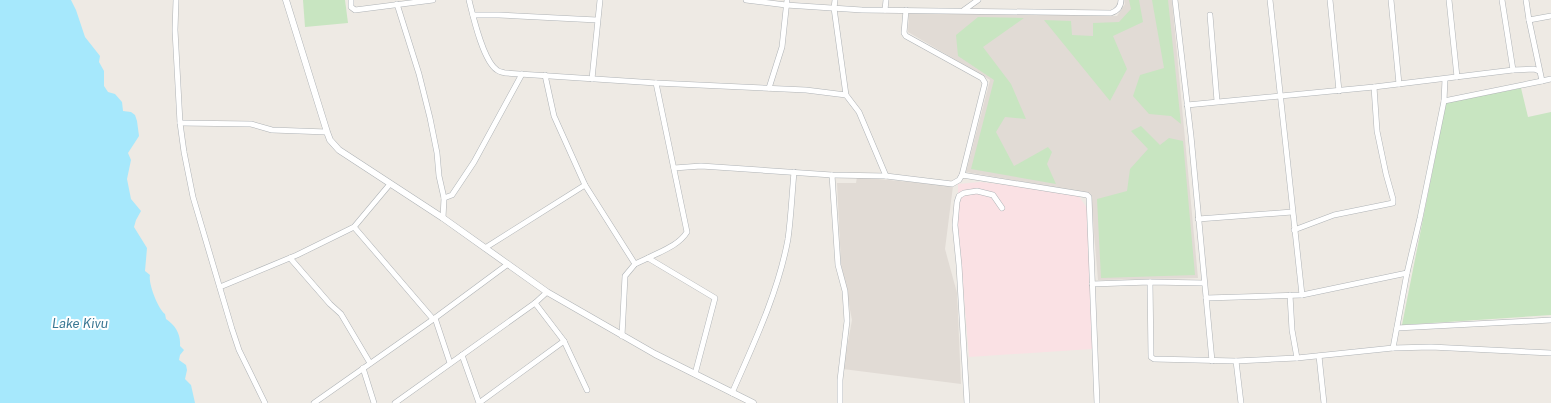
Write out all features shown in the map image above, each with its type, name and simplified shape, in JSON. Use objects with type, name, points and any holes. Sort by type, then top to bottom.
[{"type":"street","points":[[176,0],[175,30],[180,123],[193,197],[239,350],[265,403]]},
{"type":"street","points":[[286,0],[327,132],[330,140],[339,150],[443,218],[547,292],[622,336],[753,403]]},
{"type":"street","points":[[351,0],[351,7],[354,10],[433,0]]},
{"type":"street","points":[[469,0],[480,40],[494,68],[498,71],[506,73],[592,79],[769,88],[846,95]]},
{"type":"street","points":[[592,79],[600,0]]},
{"type":"street","points":[[746,0],[787,2],[834,8],[884,10],[1111,13],[1119,8],[1121,0]]},
{"type":"street","points":[[835,0],[834,8],[846,95],[859,112],[886,176]]},
{"type":"street","points":[[884,10],[886,0]]},
{"type":"street","points":[[963,10],[978,0]]},
{"type":"street","points":[[1175,0],[1187,105],[1212,361]]},
{"type":"street","points":[[1270,0],[1302,295]]},
{"type":"street","points":[[1330,0],[1339,91]]},
{"type":"street","points":[[1391,0],[1399,84]]},
{"type":"street","points":[[1449,0],[1457,77]]},
{"type":"street","points":[[1502,0],[1513,70]]},
{"type":"street","points":[[1526,0],[1542,80]]},
{"type":"street","points":[[769,88],[782,47],[787,2]]},
{"type":"street","points":[[397,4],[419,74],[428,111],[437,153],[439,176],[444,198],[443,218]]},
{"type":"street","points":[[674,168],[701,166],[832,175],[886,176],[952,184],[959,180],[962,175],[985,83],[982,78],[906,36],[904,33],[906,10]]},
{"type":"street","points":[[473,15],[597,20]]},
{"type":"street","points":[[1210,15],[1217,101]]},
{"type":"street","points":[[1529,20],[1551,16]]},
{"type":"street","points":[[1187,105],[1281,95],[1339,91],[1513,70],[1534,69],[1539,71]]},
{"type":"street","points":[[444,198],[452,194],[474,162],[522,74]]},
{"type":"street","points":[[545,75],[554,116],[585,185],[635,264]]},
{"type":"street","points":[[1393,348],[1407,273],[1444,101],[1445,79]]},
{"type":"street","points":[[1444,101],[1551,79]]},
{"type":"street","points":[[622,336],[625,276],[635,264],[676,244],[687,232],[656,83]]},
{"type":"street","points":[[1294,230],[1334,215],[1393,203],[1377,131],[1374,87]]},
{"type":"street","points":[[180,123],[251,124],[272,130],[327,132]]},
{"type":"street","points":[[732,393],[769,309],[777,282],[788,239],[794,172]]},
{"type":"street","points":[[832,175],[838,265],[845,291],[847,321],[840,380],[840,403]]},
{"type":"street","points":[[962,175],[1088,195],[1097,403]]},
{"type":"street","points":[[220,287],[290,258],[354,228],[390,184]]},
{"type":"street","points":[[485,248],[585,185]]},
{"type":"street","points":[[967,403],[959,265],[955,225],[957,202],[959,196],[964,193],[977,191],[993,195],[1002,208]]},
{"type":"street","points":[[1198,219],[1292,212]]},
{"type":"street","points":[[354,228],[434,319],[450,363]]},
{"type":"street","points":[[290,258],[330,304],[341,314],[370,363]]},
{"type":"street","points":[[648,258],[715,298],[695,374]]},
{"type":"street","points":[[314,403],[434,319],[508,264]]},
{"type":"street","points":[[1206,298],[1302,295],[1407,273]]},
{"type":"street","points":[[1092,284],[1150,282],[1204,283]]},
{"type":"street","points":[[1150,282],[1151,357],[1154,359],[1236,361],[1297,358],[1393,348],[1431,347],[1551,353]]},
{"type":"street","points":[[395,403],[535,303],[547,292]]},
{"type":"street","points":[[1290,295],[1292,330],[1297,358]]},
{"type":"street","points":[[535,303],[564,341],[587,390]]},
{"type":"street","points":[[1397,328],[1551,320]]},
{"type":"street","points":[[462,355],[479,403],[564,341]]},
{"type":"street","points":[[1319,356],[1324,403]]},
{"type":"street","points":[[1236,361],[1241,403]]},
{"type":"street","points":[[363,368],[374,403]]},
{"type":"shaded area","points":[[1124,0],[1172,0],[1198,278],[1098,280],[1091,197],[1088,193],[966,172],[990,80],[908,32],[909,12],[1117,16],[1125,4]]},
{"type":"shaded area","points":[[857,177],[953,186],[945,249],[957,293],[961,384],[843,369],[852,320],[841,264],[837,183],[856,183]]},
{"type":"shaded area","points":[[980,182],[1028,187],[1078,195],[1087,208],[1092,349],[969,357],[958,225],[958,184]]},
{"type":"green space","points":[[303,0],[345,0],[348,23],[305,27]]},
{"type":"green space","points":[[1129,0],[1139,0],[1143,22],[1113,36],[1127,69],[1110,101],[1044,20],[1071,21],[1072,35],[1093,36],[1093,23],[1119,22],[1131,9]]},
{"type":"green space","points":[[1152,0],[1168,0],[1181,124],[1171,116],[1149,114],[1133,96],[1140,75],[1164,68]]},
{"type":"green space","points":[[978,17],[1024,18],[983,47],[1011,84],[1026,119],[1005,117],[996,132],[1014,166],[1048,147],[1052,152],[1047,164],[1056,184],[971,169],[994,80],[958,56],[956,35]]},
{"type":"green space","points":[[1521,88],[1528,117],[1551,112],[1551,315],[1402,325],[1446,103]]},
{"type":"green space","points":[[1141,126],[1160,145],[1169,138],[1183,141],[1195,275],[1101,278],[1097,199],[1127,191],[1130,169],[1148,149],[1131,131]]},
{"type":"water","name":"Lake Kivu","points":[[0,0],[71,0],[85,37],[100,56],[99,62],[104,71],[104,86],[108,92],[115,94],[122,102],[123,111],[131,112],[135,115],[139,136],[128,153],[131,160],[127,179],[131,199],[141,211],[134,227],[147,248],[145,271],[150,275],[154,296],[159,307],[165,314],[166,319],[175,327],[180,338],[180,346],[184,350],[180,355],[179,360],[186,365],[187,370],[185,379],[191,385],[195,403],[0,403]]}]
